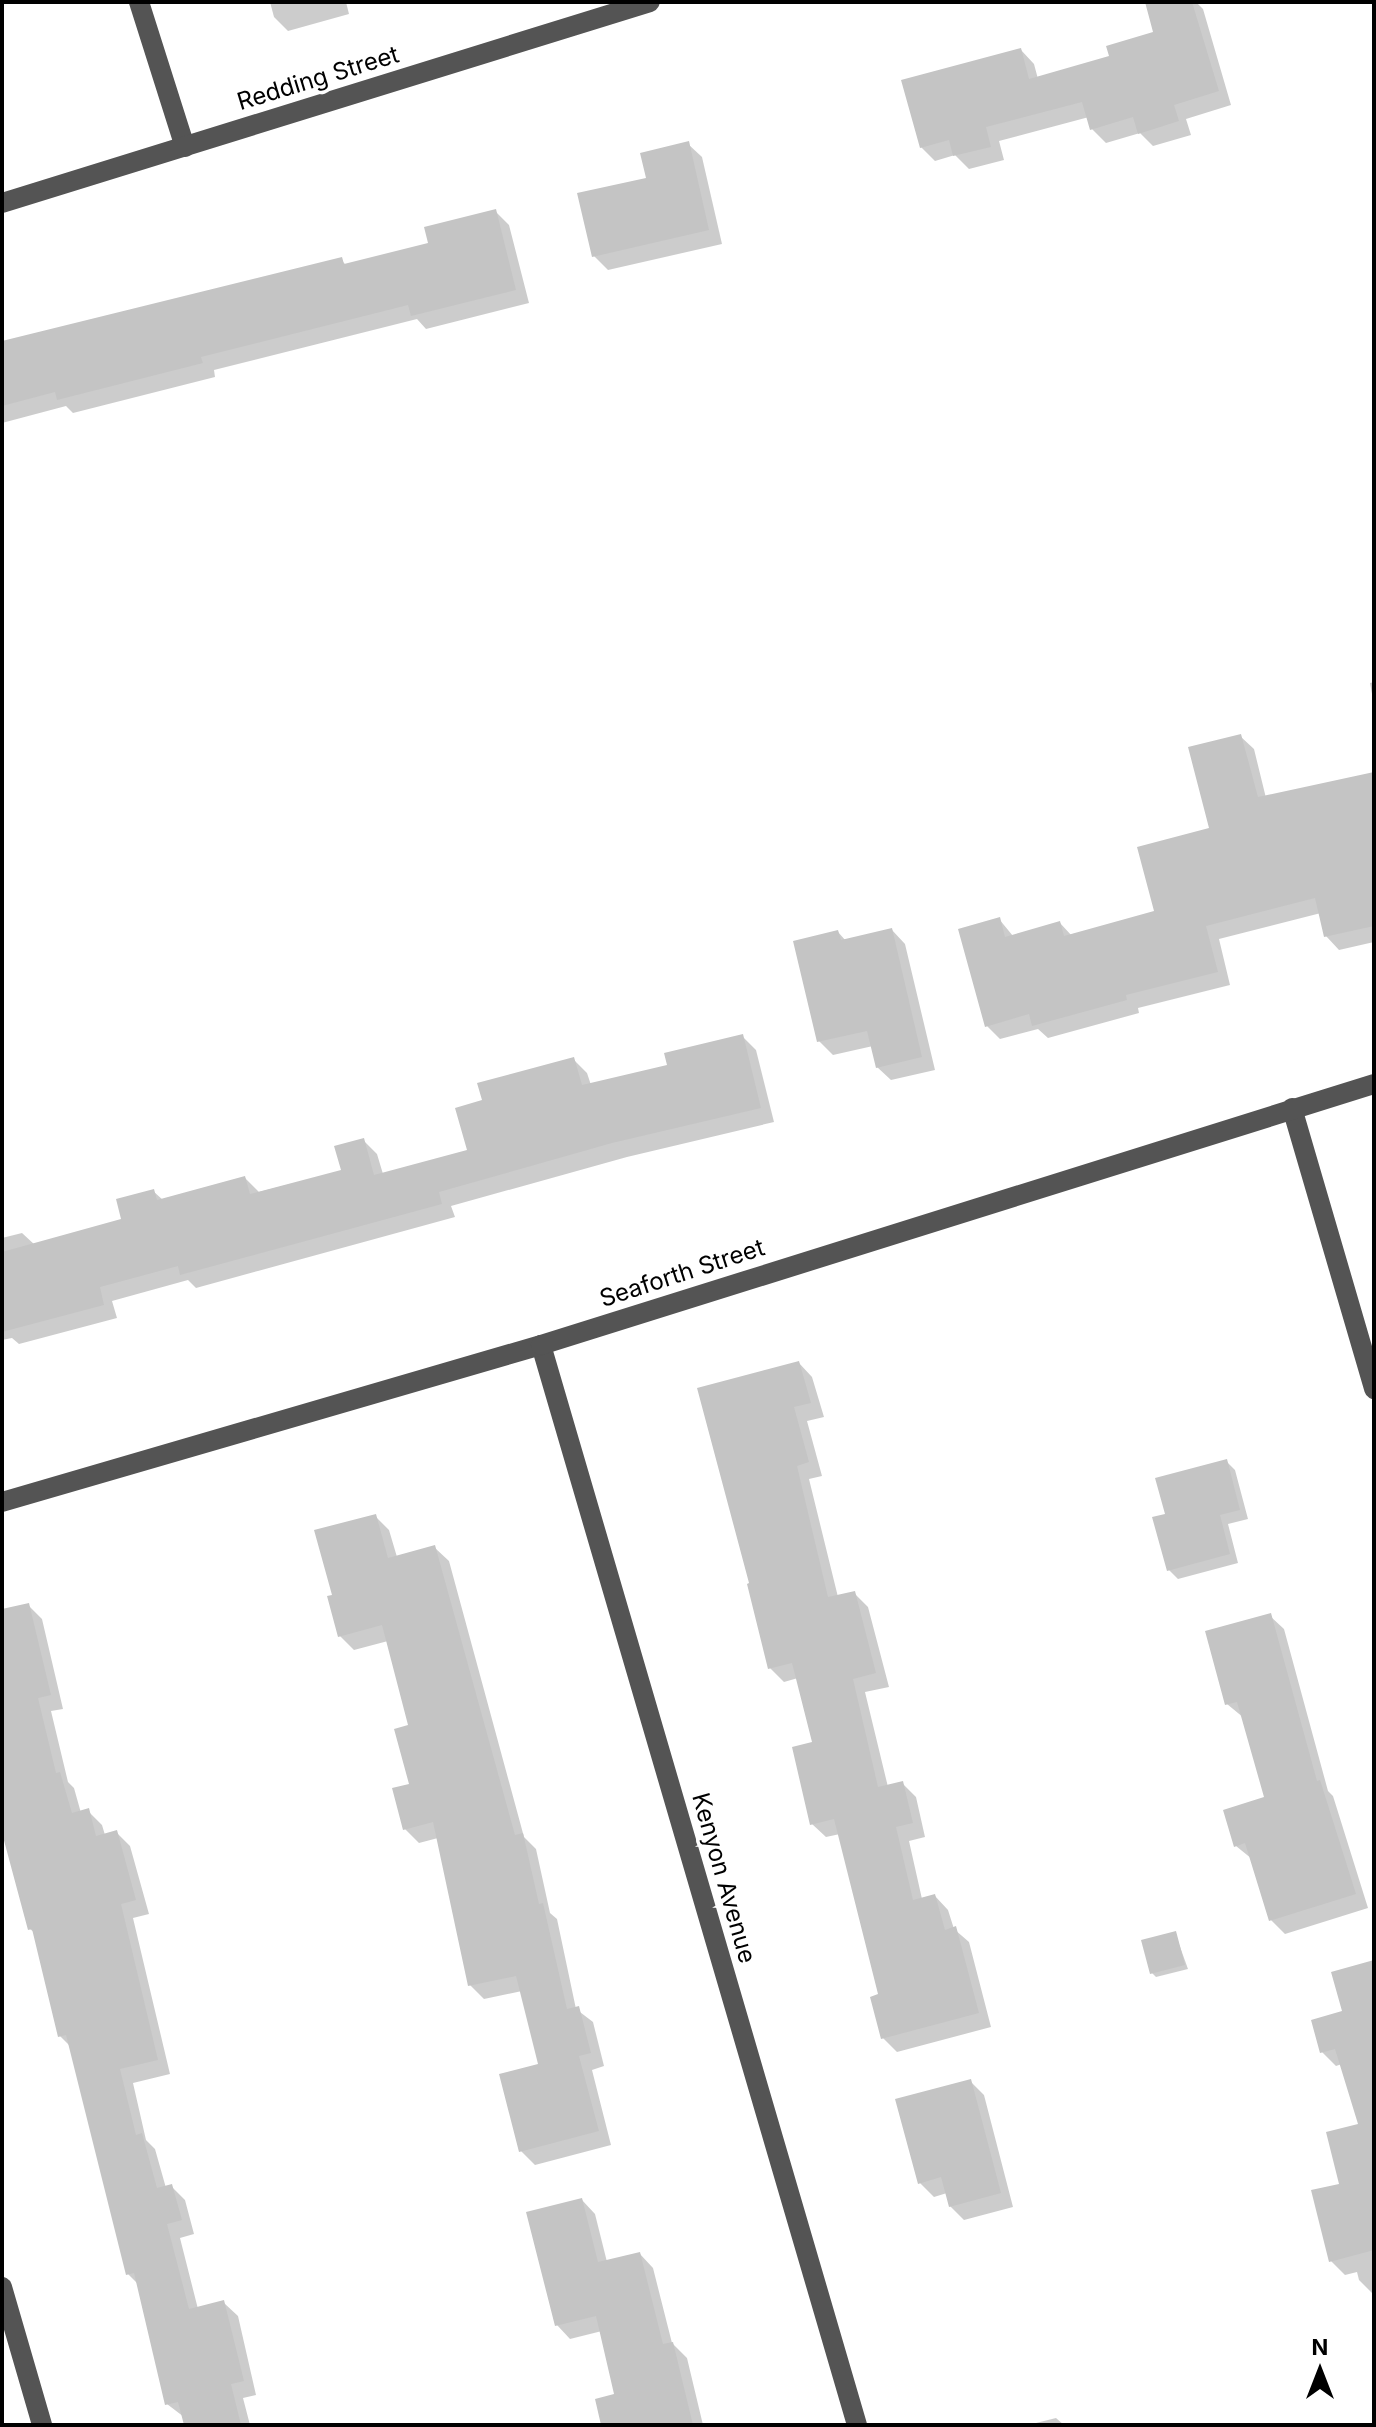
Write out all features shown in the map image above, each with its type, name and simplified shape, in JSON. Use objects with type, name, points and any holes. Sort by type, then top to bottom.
[{"type":"street","points":[[139,2],[185,147]]},
{"type":"street","name":"Redding Street","points":[[2,203],[650,2]]},
{"type":"street","name":"Seaforth Street","points":[[2,1502],[541,1345],[1374,1084]]},
{"type":"street","points":[[1292,1108],[1374,1389]]},
{"type":"street","name":"Kenyon Avenue","points":[[541,1345],[857,2425]]},
{"type":"street","points":[[2,2287],[42,2425]]},
{"type":"building","points":[[1145,2],[1192,2],[1219,91],[1174,105],[1179,121],[1138,134],[1133,117],[1090,130],[1082,102],[986,127],[991,147],[953,156],[949,140],[920,148],[901,80],[1021,48],[1029,79],[1109,56],[1106,46],[1153,32]]},
{"type":"building","points":[[689,141],[709,230],[592,257],[577,193],[646,178],[640,153]]},
{"type":"building","points":[[496,209],[516,290],[411,316],[408,305],[201,357],[203,363],[57,400],[55,392],[2,406],[2,341],[342,257],[344,264],[428,243],[424,227]]},
{"type":"building","points":[[1241,734],[1258,797],[1374,772],[1374,926],[1324,937],[1315,898],[1206,926],[1218,972],[1126,995],[1127,1000],[1032,1026],[1029,1014],[985,1027],[958,929],[1000,917],[1005,937],[1060,921],[1064,936],[1154,911],[1137,847],[1209,828],[1188,747]]},
{"type":"building","points":[[892,928],[922,1057],[876,1068],[867,1031],[817,1042],[793,941],[838,930],[841,940]]},
{"type":"building","points":[[743,1034],[761,1108],[612,1143],[439,1192],[442,1204],[180,1275],[178,1266],[100,1287],[104,1305],[2,1332],[2,1252],[121,1219],[116,1199],[154,1189],[157,1200],[245,1176],[250,1194],[341,1170],[334,1146],[364,1138],[374,1175],[467,1150],[455,1108],[482,1100],[477,1083],[574,1057],[582,1085],[667,1065],[664,1053]]},
{"type":"building","points":[[799,1361],[811,1403],[794,1407],[809,1462],[797,1466],[828,1597],[855,1591],[876,1673],[853,1679],[878,1787],[903,1781],[913,1823],[896,1827],[913,1900],[935,1894],[945,1930],[956,1926],[979,2013],[881,2039],[870,1997],[878,1994],[834,1819],[810,1825],[792,1747],[812,1742],[792,1663],[768,1669],[749,1583],[697,1388]]},
{"type":"building","points":[[1227,1459],[1240,1510],[1220,1515],[1230,1554],[1167,1571],[1152,1517],[1165,1514],[1155,1478]]},
{"type":"building","points":[[376,1514],[388,1558],[435,1545],[515,1835],[523,1833],[539,1904],[543,1903],[567,2009],[579,2006],[591,2053],[579,2056],[599,2131],[519,2152],[499,2074],[538,2064],[516,1976],[468,1986],[433,1822],[403,1830],[392,1788],[409,1784],[394,1729],[408,1725],[382,1625],[338,1637],[327,1596],[332,1595],[314,1530]]},
{"type":"building","points":[[29,1603],[51,1695],[38,1698],[56,1773],[60,1772],[72,1813],[89,1808],[96,1836],[117,1830],[136,1900],[121,1904],[158,2060],[120,2069],[136,2135],[142,2133],[157,2188],[172,2184],[182,2220],[167,2224],[189,2309],[224,2300],[244,2381],[231,2384],[241,2425],[184,2425],[178,2402],[165,2405],[134,2273],[126,2275],[66,2035],[58,2037],[32,1929],[28,1930],[2,1833],[2,1609]]},
{"type":"building","points":[[1271,1613],[1317,1781],[1320,1780],[1356,1894],[1269,1921],[1245,1843],[1234,1847],[1223,1810],[1264,1797],[1237,1702],[1225,1705],[1205,1631]]},
{"type":"building","points":[[1176,1931],[1185,1965],[1150,1974],[1141,1940]]},
{"type":"building","points":[[1374,1960],[1374,2250],[1329,2262],[1311,2190],[1339,2184],[1326,2132],[1358,2124],[1335,2049],[1320,2053],[1311,2020],[1342,2011],[1331,1972]]},
{"type":"building","points":[[971,2079],[1001,2193],[949,2207],[941,2177],[918,2184],[895,2099]]},
{"type":"building","points":[[582,2198],[598,2262],[640,2252],[663,2344],[673,2342],[693,2425],[601,2425],[595,2399],[614,2394],[596,2316],[555,2326],[526,2212]]}]
